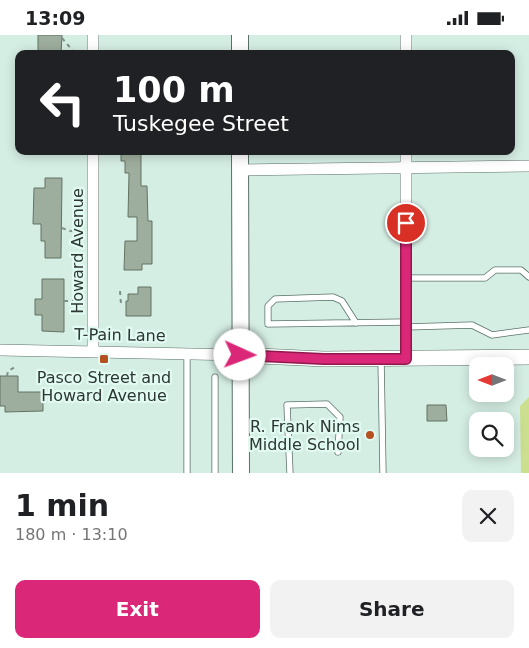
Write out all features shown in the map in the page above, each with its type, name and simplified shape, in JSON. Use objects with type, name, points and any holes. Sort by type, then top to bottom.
[{"type":"main road","points":[[240,35],[240,50]]},
{"type":"main road","points":[[240,155],[241,473]]},
{"type":"street","points":[[89,50],[93,35]]},
{"type":"street","points":[[406,35],[406,50]]},
{"type":"street","name":"Howard Avenue","points":[[93,155],[93,350]]},
{"type":"street","points":[[406,155],[406,359]]},
{"type":"street","points":[[240,170],[529,166]]},
{"type":"street","name":"T-Pain Lane","points":[[0,350],[93,350],[240,355]]},
{"type":"street","points":[[240,355],[381,359],[529,357]]},
{"type":"lane","points":[[406,278],[485,278],[495,270],[521,270],[529,277]]},
{"type":"lane","points":[[356,323],[342,301],[332,297],[275,299],[268,305],[268,324],[472,325],[492,335],[529,331]]},
{"type":"lane","points":[[187,352],[187,473]]},
{"type":"lane","points":[[381,359],[383,473]]},
{"type":"lane","points":[[215,377],[215,473]]},
{"type":"lane","points":[[290,473],[287,405],[327,404],[340,417],[338,452]]},
{"type":"path","points":[[62,38],[72,50]]},
{"type":"path","points":[[62,228],[70,231],[93,230]]},
{"type":"path","points":[[120,291],[121,304],[123,304]]},
{"type":"path","points":[[64,301],[84,301]]},
{"type":"path","points":[[7,376],[8,371],[15,367]]},
{"type":"green space","points":[[529,397],[529,473],[521,473],[520,406]]},
{"type":"building","points":[[38,35],[62,35],[61,50],[38,50]]},
{"type":"building","points":[[121,155],[141,155],[141,186],[147,186],[148,221],[152,221],[152,264],[142,264],[142,270],[124,270],[125,241],[137,241],[137,217],[128,217],[129,173],[125,173],[125,161],[121,161]]},
{"type":"building","points":[[45,178],[62,178],[61,258],[45,258],[45,241],[41,241],[41,224],[33,224],[34,188],[45,188]]},
{"type":"building","points":[[42,279],[64,279],[64,332],[42,331],[42,315],[35,315],[35,299],[42,299]]},
{"type":"building","points":[[138,287],[151,287],[151,316],[126,316],[128,294],[138,294]]},
{"type":"building","points":[[0,376],[18,376],[18,392],[43,392],[43,411],[5,412],[5,406],[0,406]]},
{"type":"building","points":[[427,405],[446,405],[447,421],[427,421]]},
{"type":"place","name":"Pasco Street and Howard Avenue","points":[[104,359]]},
{"type":"place","name":"R. Frank Nims Middle School","points":[[370,435]]},
{"type":"route","points":[[240,355],[324,359],[406,359],[406,223]]}]
